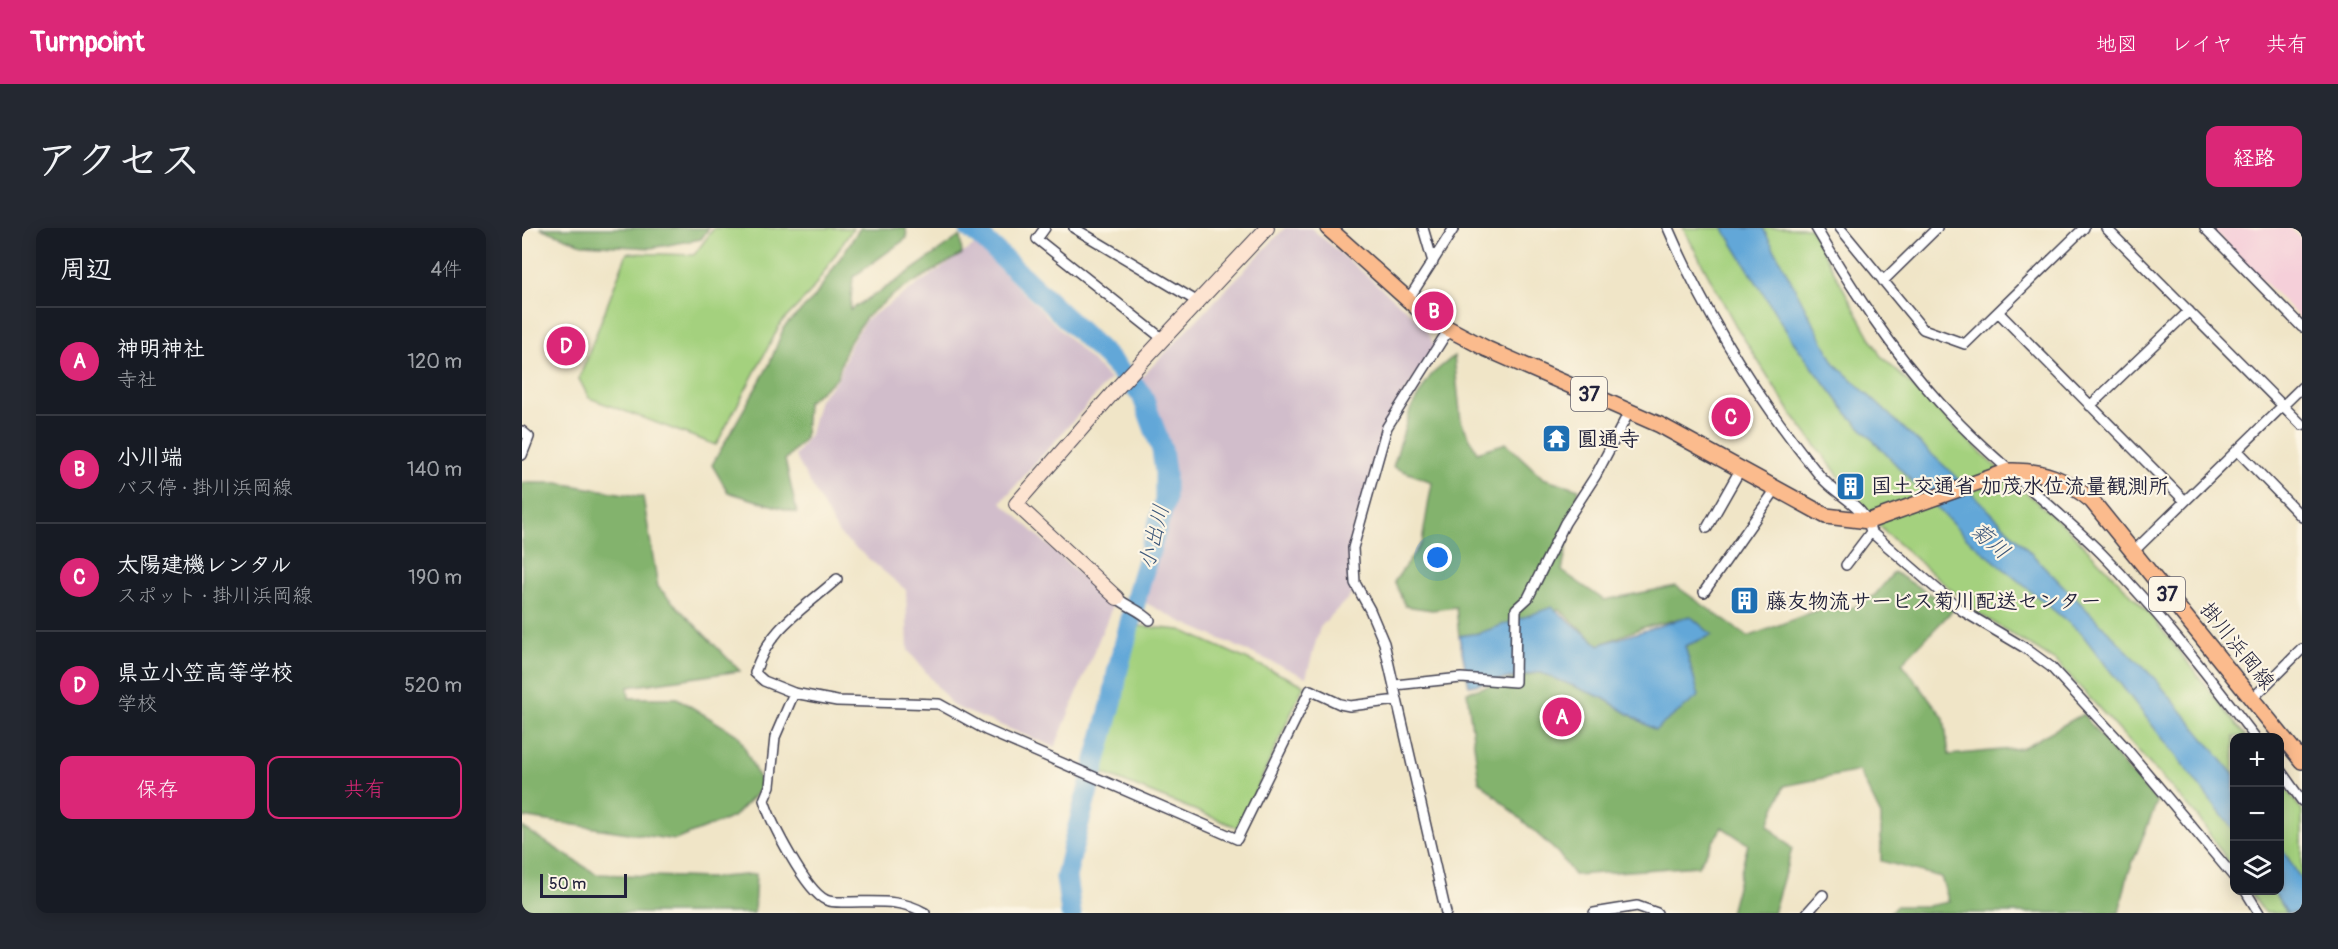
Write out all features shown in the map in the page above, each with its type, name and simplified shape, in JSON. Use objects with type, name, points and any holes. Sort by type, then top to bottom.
[{"type":"main road","name":"掛川浜岡線","points":[[1328,228],[1424,314],[1449,329],[1487,349],[1660,425],[1740,471],[1826,516],[1870,524],[2007,472],[2026,470],[2056,477],[2074,486],[2092,501],[2302,761]]},
{"type":"street","points":[[1045,228],[1037,239],[1163,339]]},
{"type":"street","points":[[1074,228],[1198,302]]},
{"type":"street","points":[[1146,616],[1122,602],[1016,504],[1130,373],[1267,228]]},
{"type":"street","points":[[1423,228],[1433,262]]},
{"type":"street","points":[[1408,300],[1454,228]]},
{"type":"street","points":[[1668,228],[1703,297],[1778,420],[1824,481],[1843,498],[1849,500],[1870,524],[1961,610],[2025,648],[2051,667],[2132,755],[2230,871]]},
{"type":"street","points":[[1816,228],[1850,285],[1884,334],[1939,402],[2007,472],[2101,553],[2214,684],[2251,733]]},
{"type":"street","points":[[1840,228],[1923,329],[1965,344],[2084,228]]},
{"type":"street","points":[[1883,281],[1937,228]]},
{"type":"street","points":[[2106,228],[2302,425]]},
{"type":"street","points":[[2205,228],[2302,327]]},
{"type":"street","points":[[2090,406],[2189,311]]},
{"type":"street","points":[[1998,312],[2185,501]]},
{"type":"street","points":[[1446,913],[1395,685],[1384,643],[1355,583],[1353,548],[1387,427],[1449,329]]},
{"type":"street","points":[[2133,552],[2302,387]]},
{"type":"street","points":[[1395,685],[1461,678],[1515,682],[1516,609],[1528,598],[1565,522],[1596,475],[1629,412]]},
{"type":"street","points":[[522,431],[529,436],[522,454]]},
{"type":"street","points":[[2237,450],[2302,517]]},
{"type":"street","points":[[1707,528],[1740,471]]},
{"type":"street","points":[[1704,592],[1776,489]]},
{"type":"street","points":[[1846,565],[1870,524]]},
{"type":"street","points":[[837,579],[807,607],[780,626],[755,673],[764,681],[794,693],[837,701],[939,704],[986,729],[1237,839],[1310,690],[1340,704],[1350,706],[1397,700]]},
{"type":"street","points":[[2253,698],[2302,649]]},
{"type":"street","points":[[794,693],[775,736],[770,786],[764,800],[770,820],[808,885],[827,901],[900,903],[914,906],[925,913]]},
{"type":"street","points":[[2284,776],[2302,801]]},
{"type":"street","points":[[1807,913],[1823,895]]},
{"type":"street","points":[[2248,895],[2259,913]]},
{"type":"street","points":[[1594,913],[1637,906],[1657,913]]},
{"type":"shaded area","points":[[1285,228],[1311,228],[1422,323],[1435,346],[1392,412],[1354,528],[1349,565],[1353,593],[1320,627],[1306,677],[1180,621],[1142,601],[1171,493],[1172,465],[1154,399],[1139,380]]},
{"type":"shaded area","points":[[2211,228],[2290,228],[2302,240],[2302,320]]},
{"type":"shaded area","points":[[975,245],[1110,379],[1001,502],[1113,605],[1055,747],[953,706],[908,650],[906,590],[839,534],[795,456],[810,434],[819,399],[838,379],[850,346],[866,320]]},
{"type":"green space","points":[[540,228],[709,228],[701,239],[651,248],[582,244]]},
{"type":"green space","points":[[714,228],[853,228],[810,293],[781,323],[716,445],[589,398],[579,379],[627,253],[694,255]]},
{"type":"green space","points":[[860,228],[906,228],[907,238],[853,277],[850,310],[895,282],[960,236],[962,254],[897,292],[866,317],[846,348],[837,378],[807,402],[805,438],[785,460],[797,513],[728,492],[712,465],[769,365],[784,327],[814,298]]},
{"type":"green space","points":[[1683,228],[1810,228],[1880,355],[1993,464],[2068,529],[2149,613],[2243,733],[2230,733],[2230,864],[2198,817],[2057,662],[1978,613],[1886,533],[1851,492],[1791,413],[1736,326]]},
{"type":"green space","points":[[1454,356],[1461,421],[1477,452],[1506,443],[1543,478],[1579,489],[1562,571],[1604,600],[1676,586],[1748,637],[1815,611],[1854,607],[1875,595],[1894,572],[1954,609],[1902,663],[1944,718],[1949,755],[2022,748],[2083,714],[2123,765],[2157,802],[2128,874],[2119,913],[1889,913],[1897,906],[1927,906],[1949,902],[1941,877],[1881,861],[1881,816],[1859,771],[1784,786],[1768,825],[1792,849],[1773,913],[1730,913],[1748,844],[1722,827],[1698,866],[1574,875],[1558,853],[1479,781],[1467,692],[1539,672],[1603,698],[1655,730],[1685,646],[1711,634],[1690,616],[1641,628],[1599,645],[1559,609],[1480,633],[1459,636],[1456,607],[1432,610],[1405,606],[1394,582],[1422,542],[1432,482],[1393,467],[1410,410],[1431,375]]},
{"type":"green space","points":[[522,483],[558,483],[643,497],[658,587],[740,671],[628,687],[629,698],[677,698],[739,736],[763,787],[733,817],[675,840],[522,817]]},
{"type":"green space","points":[[1138,626],[1181,630],[1304,685],[1239,828],[1102,773]]},
{"type":"green space","points":[[2284,786],[2302,811],[2302,913],[2265,913],[2252,895],[2284,895]]},
{"type":"green space","points":[[522,827],[596,874],[708,878],[756,874],[754,913],[522,913]]},
{"type":"water","name":"菊川","points":[[1723,228],[1763,228],[1835,364],[1954,475],[2157,681],[2230,770],[2230,826],[2081,633],[1963,535],[1847,413],[1792,340]]},
{"type":"water","points":[[1552,607],[1599,645],[1690,616],[1712,635],[1685,646],[1699,696],[1655,730],[1603,698],[1539,672],[1469,686],[1459,636],[1480,633]]},
{"type":"water","points":[[2284,852],[2302,881],[2302,913],[2287,913],[2276,895],[2284,895]]},
{"type":"waterway","name":"小出川","points":[[969,228],[1108,358],[1142,395],[1162,450],[1165,501],[1141,580],[1066,877],[1071,913]]},
{"type":"place","name":"小川端","points":[[1434,311]]},
{"type":"place","name":"県立小笠高等学校","points":[[566,346]]},
{"type":"place","name":"太陽建機レンタル","points":[[1731,417]]},
{"type":"place","name":"圓通寺","points":[[1556,439]]},
{"type":"place","name":"国土交通省 加茂水位流量観測所","points":[[1850,486]]},
{"type":"place","name":"藤友物流サービス菊川配送センター","points":[[1745,601]]},
{"type":"place","name":"神明神社","points":[[1562,717]]}]
